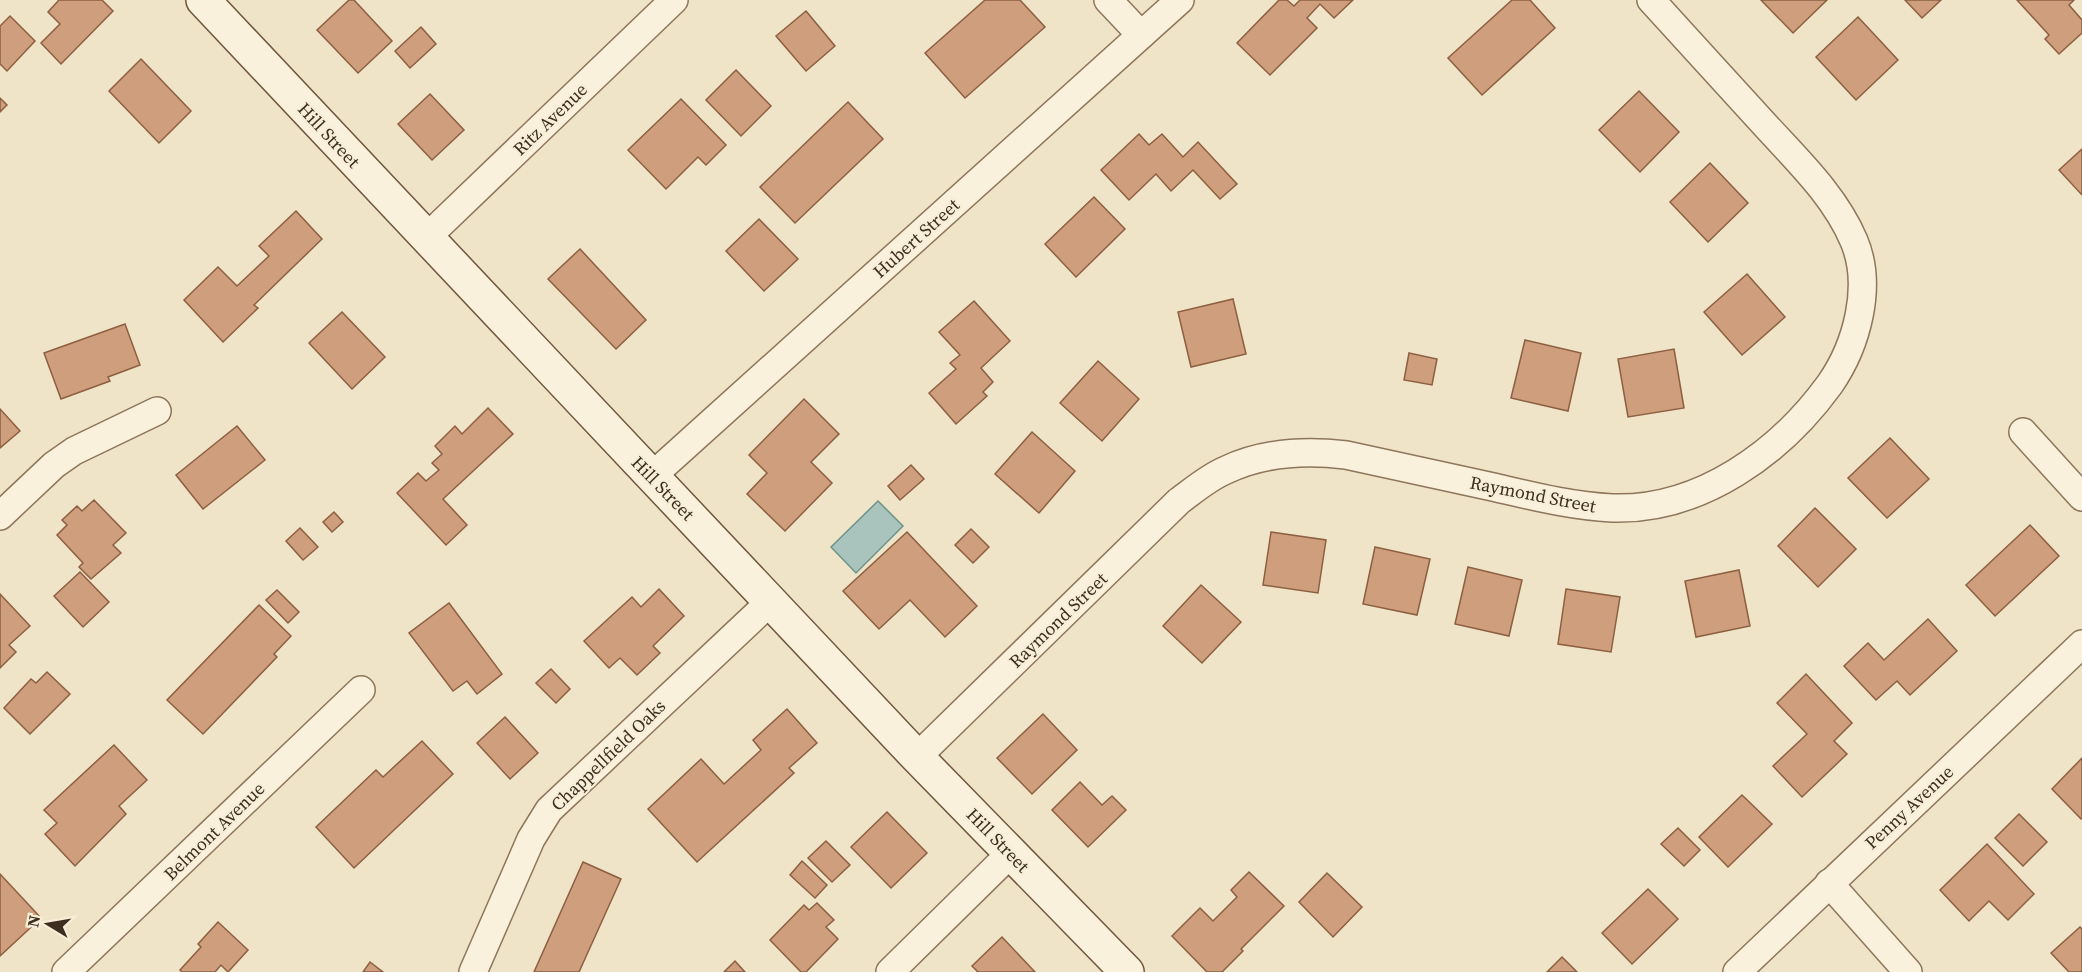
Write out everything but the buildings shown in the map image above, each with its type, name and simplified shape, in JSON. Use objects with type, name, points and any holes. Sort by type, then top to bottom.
[{"type":"street","name":"Hill Street","points":[[202,0],[917,757],[1126,972]]},
{"type":"street","name":"Ritz Avenue","points":[[426,238],[674,0]]},
{"type":"street","points":[[1108,0],[1141,35]]},
{"type":"street","name":"Hubert Street","points":[[652,476],[1180,0]]},
{"type":"street","name":"Raymond Street","points":[[917,757],[1179,501],[1224,470],[1246,461],[1291,453],[1321,452],[1346,455],[1557,501],[1614,508],[1662,503],[1707,489],[1764,453],[1790,429],[1819,399],[1837,373],[1849,348],[1863,287],[1860,260],[1854,240],[1841,216],[1819,185],[1651,0]]},
{"type":"street","points":[[0,516],[54,465],[74,451],[157,411]]},
{"type":"street","points":[[2023,432],[2082,497]]},
{"type":"street","name":"Chappellfield Oaks","points":[[473,972],[531,838],[549,810],[771,601]]},
{"type":"street","name":"Penny Avenue","points":[[1737,972],[2082,644]]},
{"type":"street","name":"Belmont Avenue","points":[[66,972],[361,690]]},
{"type":"street","points":[[890,972],[1011,853]]},
{"type":"street","points":[[1829,883],[1908,972]]},
{"type":"water","points":[[878,501],[903,526],[856,573],[831,547]]}]
